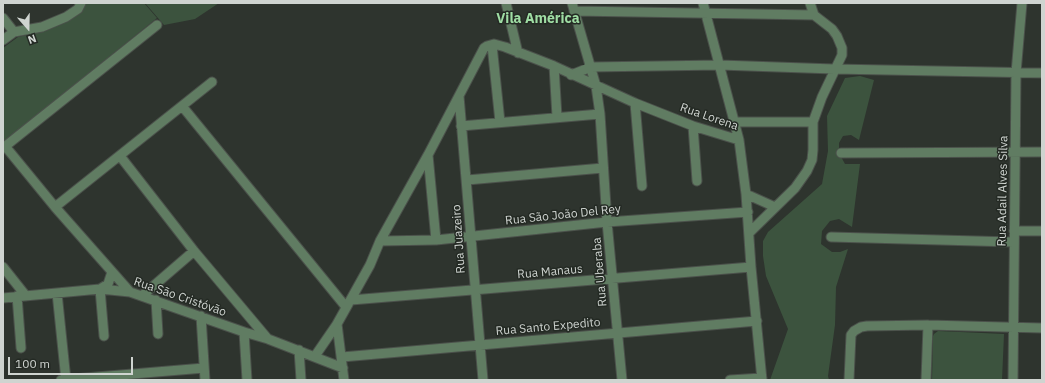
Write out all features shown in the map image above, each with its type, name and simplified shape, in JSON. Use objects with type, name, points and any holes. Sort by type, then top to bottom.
[{"type":"street","points":[[3,40],[14,32],[42,27],[56,21],[78,9],[81,3]]},
{"type":"street","points":[[506,3],[518,53]]},
{"type":"street","points":[[703,3],[739,140]]},
{"type":"street","points":[[749,233],[795,188],[807,171],[812,160],[814,143],[813,122],[834,69],[842,55],[840,42],[832,29],[814,15],[810,3]]},
{"type":"street","name":"Rua Adail Alves Silva","points":[[1012,380],[1016,73],[1022,3]]},
{"type":"street","points":[[573,7],[706,13],[814,15]]},
{"type":"street","name":"Rua Uberaba","points":[[573,7],[596,86],[600,114],[607,222],[622,380]]},
{"type":"street","points":[[3,18],[14,32]]},
{"type":"street","points":[[130,292],[4,147],[157,25]]},
{"type":"street","points":[[315,356],[337,324],[370,265],[380,241],[428,155],[484,48],[492,45],[500,122]]},
{"type":"street","name":"Rua Lorena","points":[[492,45],[498,45],[554,66],[635,103],[693,126],[739,140],[748,212],[751,267],[762,379]]},
{"type":"street","points":[[572,75],[590,67],[720,65],[1042,73]]},
{"type":"street","points":[[554,66],[557,117]]},
{"type":"street","points":[[56,206],[212,82]]},
{"type":"street","name":"Rua Juazeiro","points":[[459,96],[483,380]]},
{"type":"street","points":[[635,103],[642,186]]},
{"type":"street","points":[[182,106],[348,304]]},
{"type":"street","points":[[461,126],[600,114]]},
{"type":"street","points":[[735,122],[813,122]]},
{"type":"street","points":[[693,126],[697,181]]},
{"type":"street","points":[[841,153],[1042,152]]},
{"type":"street","points":[[428,155],[436,240]]},
{"type":"street","points":[[120,156],[194,251],[268,338]]},
{"type":"street","points":[[467,180],[603,168]]},
{"type":"street","points":[[746,194],[775,207]]},
{"type":"street","name":"Rua São João Del Rey","points":[[380,241],[436,240],[607,222],[748,212]]},
{"type":"street","points":[[1014,231],[1042,231]]},
{"type":"street","points":[[831,237],[1014,242]]},
{"type":"street","points":[[143,296],[194,251]]},
{"type":"street","points":[[3,267],[21,296],[21,348]]},
{"type":"street","name":"Rua Manaus","points":[[348,304],[475,290],[751,267]]},
{"type":"street","points":[[104,336],[100,289],[108,284],[112,272]]},
{"type":"street","name":"Rua São Cristóvão","points":[[3,298],[100,289],[130,292],[244,332],[268,338],[343,368]]},
{"type":"street","points":[[57,293],[66,380]]},
{"type":"street","points":[[156,300],[158,334]]},
{"type":"street","points":[[201,316],[205,380]]},
{"type":"street","name":"Rua Santo Expedito","points":[[342,357],[757,321]]},
{"type":"street","points":[[337,324],[344,380]]},
{"type":"street","points":[[926,380],[928,325]]},
{"type":"street","points":[[849,380],[851,335],[860,327],[928,325],[1042,328]]},
{"type":"street","points":[[244,332],[247,380]]},
{"type":"street","points":[[299,350],[301,380]]},
{"type":"street","points":[[61,380],[204,368]]},
{"type":"street","points":[[730,380],[762,379]]},
{"type":"green space","points":[[87,3],[144,3],[157,18],[3,143],[3,48],[18,37],[40,32],[57,25]]},
{"type":"green space","points":[[145,3],[219,3],[195,19],[164,25]]},
{"type":"green space","points":[[860,76],[874,80],[859,140],[851,135],[843,136],[839,143],[839,153],[845,164],[860,164],[852,227],[839,219],[830,221],[822,231],[821,244],[832,252],[840,252],[848,249],[836,287],[835,325],[828,376],[829,380],[770,380],[788,329],[766,276],[763,256],[763,241],[768,232],[822,184],[828,151],[827,116],[845,78]]},
{"type":"green space","points":[[938,331],[1004,334],[1002,380],[932,380],[933,336]]},
{"type":"district","name":"Vila América","points":[[538,19]]}]
